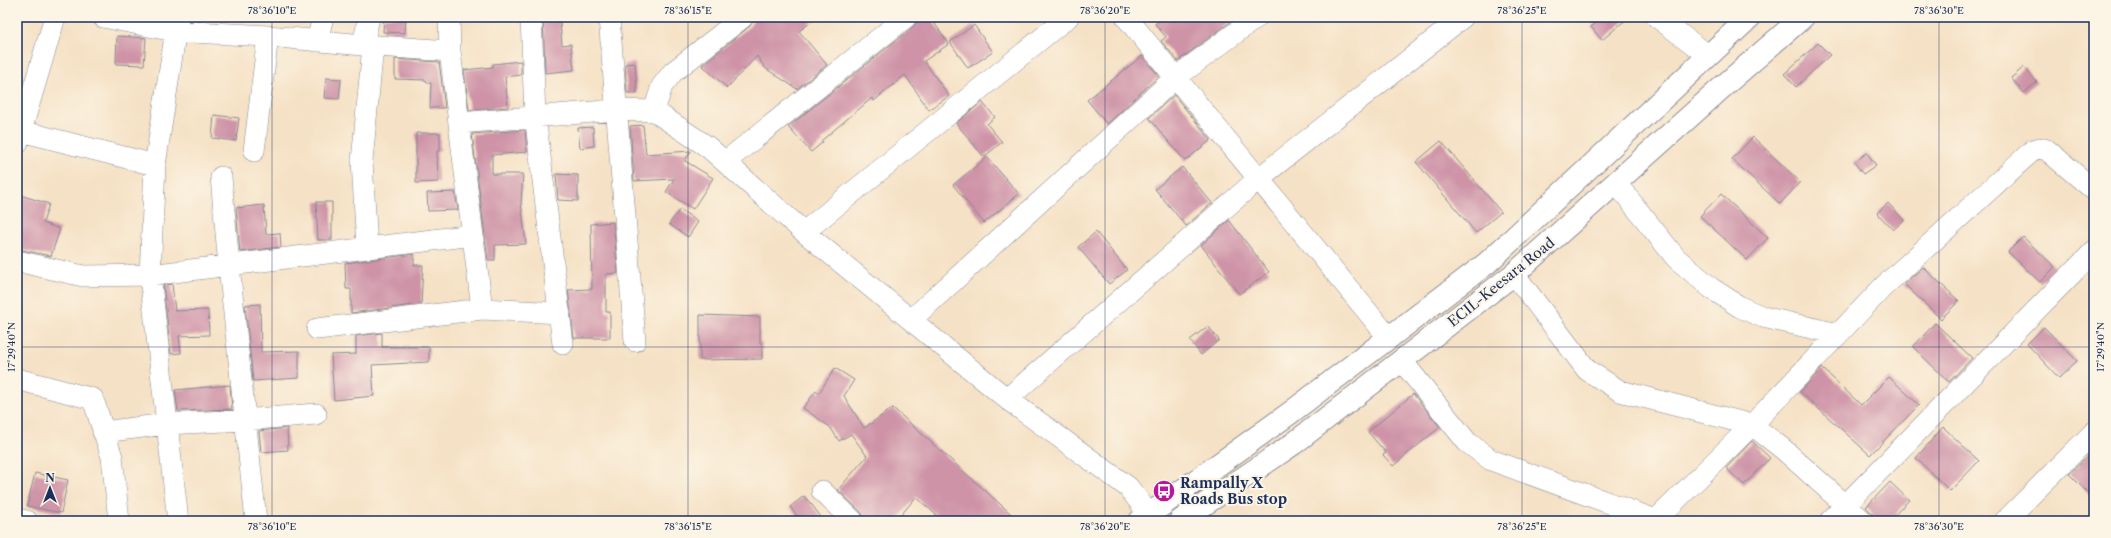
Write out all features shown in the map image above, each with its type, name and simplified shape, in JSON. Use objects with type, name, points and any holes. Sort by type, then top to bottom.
[{"type":"main road","name":"ECIL-Keesara Road","points":[[1143,518],[1284,417],[1487,263],[1750,17]]},
{"type":"main road","name":"ECIL-Keesara Road","points":[[1180,521],[1293,444],[1514,274],[1802,17]]},
{"type":"street","points":[[56,17],[18,135],[155,165]]},
{"type":"street","points":[[103,17],[368,46],[450,51]]},
{"type":"street","points":[[318,41],[323,17]]},
{"type":"street","points":[[367,248],[362,161],[369,17]]},
{"type":"street","points":[[449,17],[450,51],[482,309]]},
{"type":"street","points":[[531,17],[535,115],[564,344]]},
{"type":"street","points":[[609,17],[618,110],[636,341]]},
{"type":"street","points":[[654,111],[662,86],[673,72],[743,17]]},
{"type":"street","points":[[725,162],[906,17]]},
{"type":"street","points":[[804,232],[1068,17]]},
{"type":"street","points":[[1126,17],[1389,338]]},
{"type":"street","points":[[912,319],[1175,78],[1257,17]]},
{"type":"street","points":[[1007,399],[1258,179],[1463,17]]},
{"type":"street","points":[[1657,17],[1709,56]]},
{"type":"street","points":[[176,24],[155,165],[150,275],[178,521]]},
{"type":"street","points":[[254,151],[268,36]]},
{"type":"street","points":[[459,122],[535,115],[618,110],[654,111],[708,147],[804,232],[912,319],[1007,399],[1128,487],[1142,505],[1143,518]]},
{"type":"street","points":[[1402,361],[1467,442],[1491,460],[1655,520],[1752,425],[1883,287],[2033,150],[2039,148],[2047,150],[2094,190]]},
{"type":"street","points":[[222,177],[229,266],[256,521]]},
{"type":"street","points":[[1616,183],[1676,258],[1711,288],[1740,307],[1763,317],[1838,334]]},
{"type":"street","points":[[17,260],[83,276],[150,275],[473,235]]},
{"type":"street","points":[[1830,521],[2094,250]]},
{"type":"street","points":[[1514,274],[1587,370],[1620,391],[1752,425],[1783,449],[1864,521]]},
{"type":"street","points":[[317,329],[482,309],[560,313]]},
{"type":"street","points":[[17,379],[93,399],[112,457],[119,521]]},
{"type":"street","points":[[103,432],[166,424],[246,420],[316,414]]},
{"type":"street","points":[[2005,521],[2094,432]]},
{"type":"street","points":[[822,491],[853,521]]},
{"type":"street","points":[[17,518],[27,521]]},
{"type":"building","points":[[384,17],[406,17],[405,33],[383,32]]},
{"type":"building","points":[[543,17],[551,17],[551,22],[560,22],[562,45],[571,44],[574,70],[545,73]]},
{"type":"building","points":[[755,17],[818,17],[799,31],[827,65],[797,89],[765,68],[757,56],[727,88],[702,65],[750,26]]},
{"type":"building","points":[[921,17],[930,17],[949,44],[924,61],[949,96],[929,110],[905,75],[874,101],[872,98],[821,141],[823,142],[811,152],[788,127],[914,26]]},
{"type":"building","points":[[1164,17],[1237,17],[1178,61],[1161,41],[1166,37],[1155,24]]},
{"type":"building","points":[[1603,17],[1629,17],[1602,40],[1591,27]]},
{"type":"building","points":[[974,25],[993,52],[968,68],[950,42]]},
{"type":"building","points":[[117,36],[146,38],[144,65],[116,64]]},
{"type":"building","points":[[1818,43],[1830,55],[1796,87],[1784,74]]},
{"type":"building","points":[[1142,56],[1159,76],[1107,124],[1087,100]]},
{"type":"building","points":[[395,59],[439,62],[445,108],[430,108],[431,83],[427,83],[426,80],[395,79]]},
{"type":"building","points":[[521,61],[521,75],[505,77],[508,107],[469,110],[464,70],[493,67],[493,64]]},
{"type":"building","points":[[635,63],[637,93],[627,93],[625,64]]},
{"type":"building","points":[[2024,67],[2037,82],[2024,93],[2011,78]]},
{"type":"building","points":[[326,78],[341,79],[339,99],[324,98]]},
{"type":"building","points":[[1174,95],[1211,140],[1185,161],[1149,118]]},
{"type":"building","points":[[982,102],[995,117],[987,124],[1002,142],[984,157],[956,123]]},
{"type":"building","points":[[214,115],[239,118],[236,141],[212,138]]},
{"type":"building","points":[[643,125],[646,154],[691,151],[685,161],[713,178],[693,209],[666,192],[674,179],[634,181],[630,126]]},
{"type":"building","points":[[593,127],[594,146],[580,148],[578,128]]},
{"type":"building","points":[[525,130],[527,152],[492,155],[492,174],[523,174],[521,202],[526,244],[495,245],[495,260],[488,260],[472,134]]},
{"type":"building","points":[[416,133],[440,133],[440,151],[437,151],[438,182],[416,183]]},
{"type":"building","points":[[1753,137],[1800,182],[1780,204],[1732,159]]},
{"type":"building","points":[[1441,141],[1501,212],[1476,233],[1416,162]]},
{"type":"building","points":[[1867,153],[1876,165],[1863,174],[1854,162]]},
{"type":"building","points":[[987,157],[1019,194],[984,223],[953,185]]},
{"type":"building","points":[[1182,167],[1212,203],[1186,226],[1155,189]]},
{"type":"building","points":[[556,174],[578,175],[578,201],[558,200]]},
{"type":"building","points":[[455,192],[458,210],[428,211],[427,193]]},
{"type":"building","points":[[17,194],[49,204],[43,223],[60,229],[51,256],[17,249]]},
{"type":"building","points":[[1721,194],[1768,238],[1747,260],[1700,216]]},
{"type":"building","points":[[316,202],[332,202],[332,240],[318,240]]},
{"type":"building","points":[[1888,203],[1904,220],[1893,230],[1877,213]]},
{"type":"building","points":[[264,205],[266,234],[280,233],[281,247],[240,252],[236,208]]},
{"type":"building","points":[[680,209],[698,222],[688,237],[669,224]]},
{"type":"building","points":[[1229,220],[1269,272],[1239,294],[1201,245]]},
{"type":"building","points":[[613,222],[618,273],[606,274],[606,312],[610,312],[610,338],[574,338],[568,290],[592,289],[591,224]]},
{"type":"building","points":[[1096,232],[1127,270],[1109,284],[1078,247]]},
{"type":"building","points":[[2023,237],[2055,267],[2040,282],[2008,252]]},
{"type":"building","points":[[414,254],[414,265],[423,265],[421,304],[351,313],[351,289],[346,289],[345,263]]},
{"type":"building","points":[[1923,267],[1959,301],[1941,319],[1904,284]]},
{"type":"building","points":[[172,284],[175,311],[208,310],[209,335],[179,336],[181,353],[171,354],[163,285]]},
{"type":"building","points":[[260,304],[261,352],[299,351],[299,378],[253,381],[245,305]]},
{"type":"building","points":[[700,315],[760,317],[760,343],[762,343],[762,359],[700,360]]},
{"type":"building","points":[[1935,323],[1972,358],[1949,382],[1913,347]]},
{"type":"building","points":[[1208,326],[1219,340],[1201,355],[1190,340]]},
{"type":"building","points":[[2044,327],[2077,361],[2059,378],[2027,344]]},
{"type":"building","points":[[382,333],[382,347],[429,347],[429,362],[372,365],[374,396],[334,400],[331,355],[356,354],[356,336]]},
{"type":"building","points":[[835,368],[854,380],[844,396],[864,428],[893,408],[1019,521],[943,521],[916,497],[896,521],[866,521],[861,512],[838,490],[867,456],[851,434],[839,441],[830,427],[803,408],[816,391],[819,393]]},
{"type":"building","points":[[1822,368],[1861,405],[1889,377],[1919,405],[1870,455],[1800,392]]},
{"type":"building","points":[[230,385],[232,409],[178,411],[175,390]]},
{"type":"building","points":[[1413,394],[1440,427],[1393,466],[1383,455],[1386,453],[1368,432]]},
{"type":"building","points":[[1943,427],[1979,461],[1950,491],[1916,458]]},
{"type":"building","points":[[287,428],[288,450],[261,452],[259,431]]},
{"type":"building","points":[[1752,441],[1770,458],[1744,485],[1726,468]]},
{"type":"building","points":[[2094,450],[2094,499],[2069,474]]},
{"type":"building","points":[[35,473],[68,480],[61,513],[27,506]]},
{"type":"building","points":[[1890,482],[1909,500],[1889,521],[1876,521],[1866,507]]},
{"type":"building","points":[[804,496],[824,521],[801,521],[790,507]]},
{"type":"place","name":"Rampally X Roads Bus stop","points":[[1164,491]]}]
